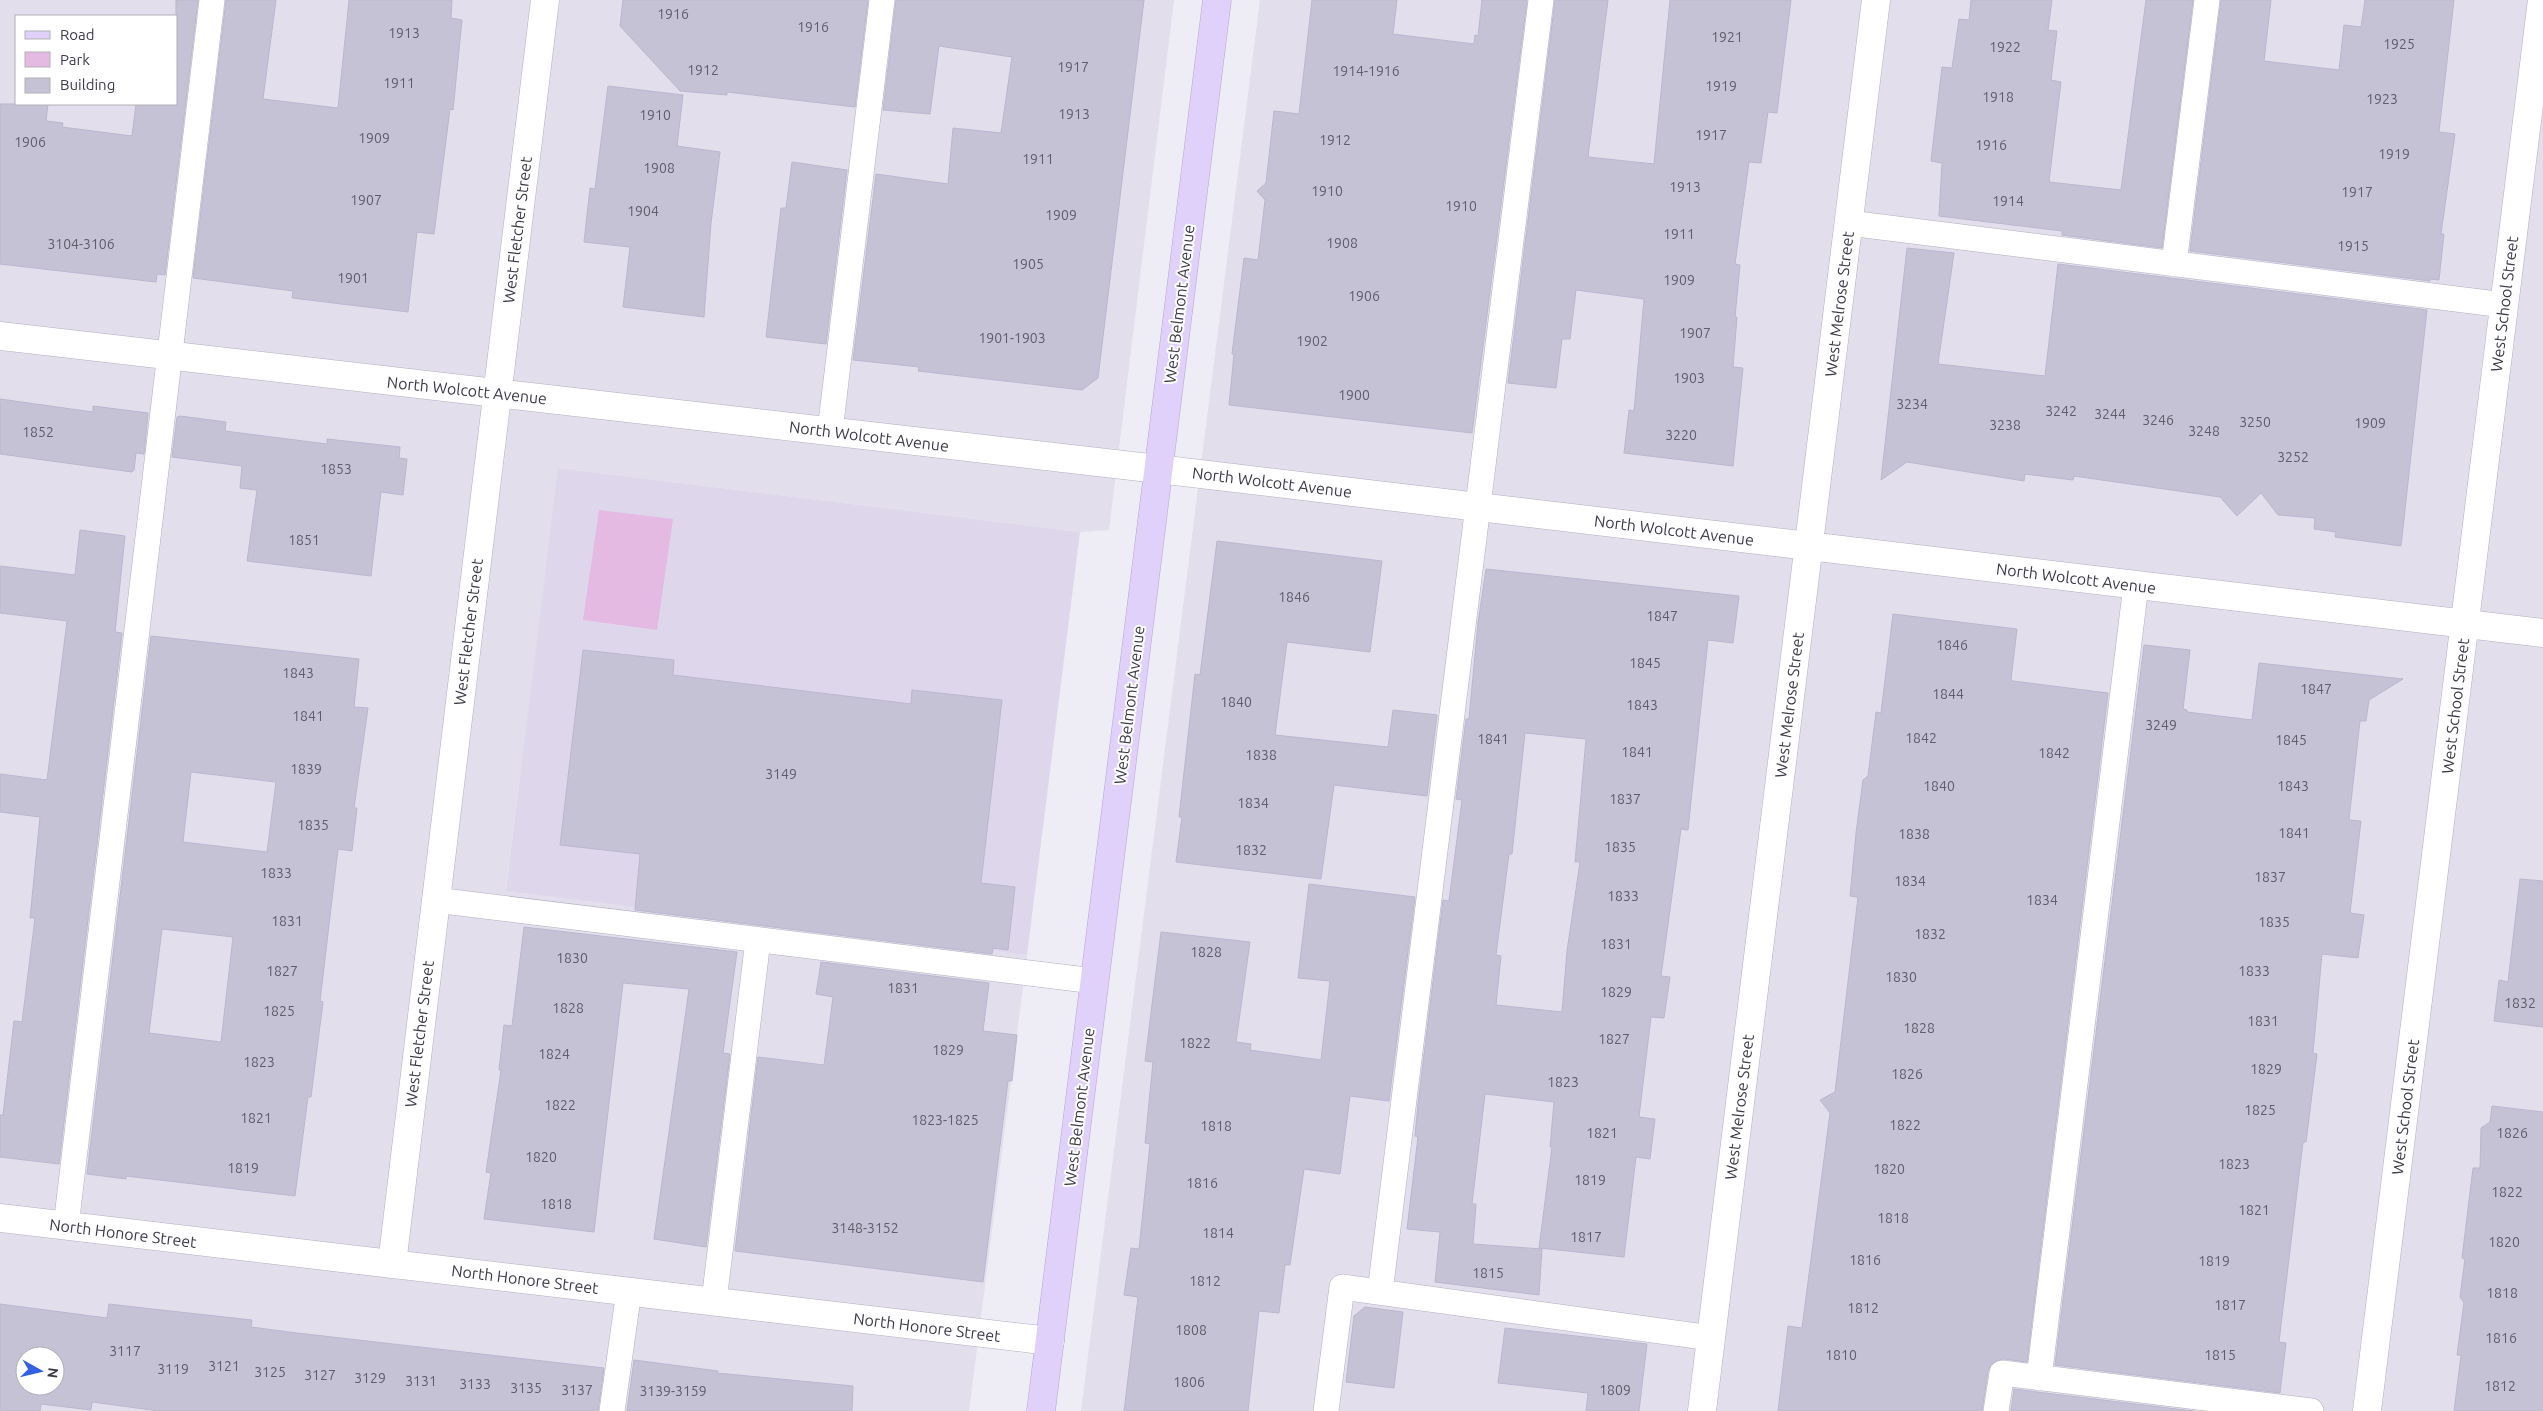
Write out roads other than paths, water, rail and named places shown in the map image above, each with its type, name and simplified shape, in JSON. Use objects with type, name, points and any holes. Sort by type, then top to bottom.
[{"type":"main road","name":"West Belmont Avenue","points":[[1041,1411],[1217,0]]},
{"type":"street","name":"West Fletcher Street","points":[[392,1264],[545,0]]},
{"type":"street","name":"West Melrose Street","points":[[1702,1411],[1876,0]]},
{"type":"street","name":"West School Street","points":[[2368,1411],[2542,0]]},
{"type":"street","name":"North Wolcott Avenue","points":[[0,336],[1158,468],[2543,633]]},
{"type":"street","name":"North Honore Street","points":[[0,1218],[1050,1341]]},
{"type":"lane","points":[[66,1226],[212,0]]},
{"type":"lane","points":[[830,431],[882,0]]},
{"type":"lane","points":[[1380,1292],[1541,0]]},
{"type":"lane","points":[[2174,264],[2207,0]]},
{"type":"lane","points":[[1849,223],[2504,305]]},
{"type":"lane","points":[[2039,1378],[2136,585]]},
{"type":"lane","points":[[435,900],[1094,981]]},
{"type":"lane","points":[[714,1301],[758,940]]},
{"type":"lane","points":[[1326,1411],[1342,1287],[1711,1338]]},
{"type":"lane","points":[[612,1411],[628,1291]]},
{"type":"lane","points":[[1996,1411],[2002,1373],[2311,1411]]}]
